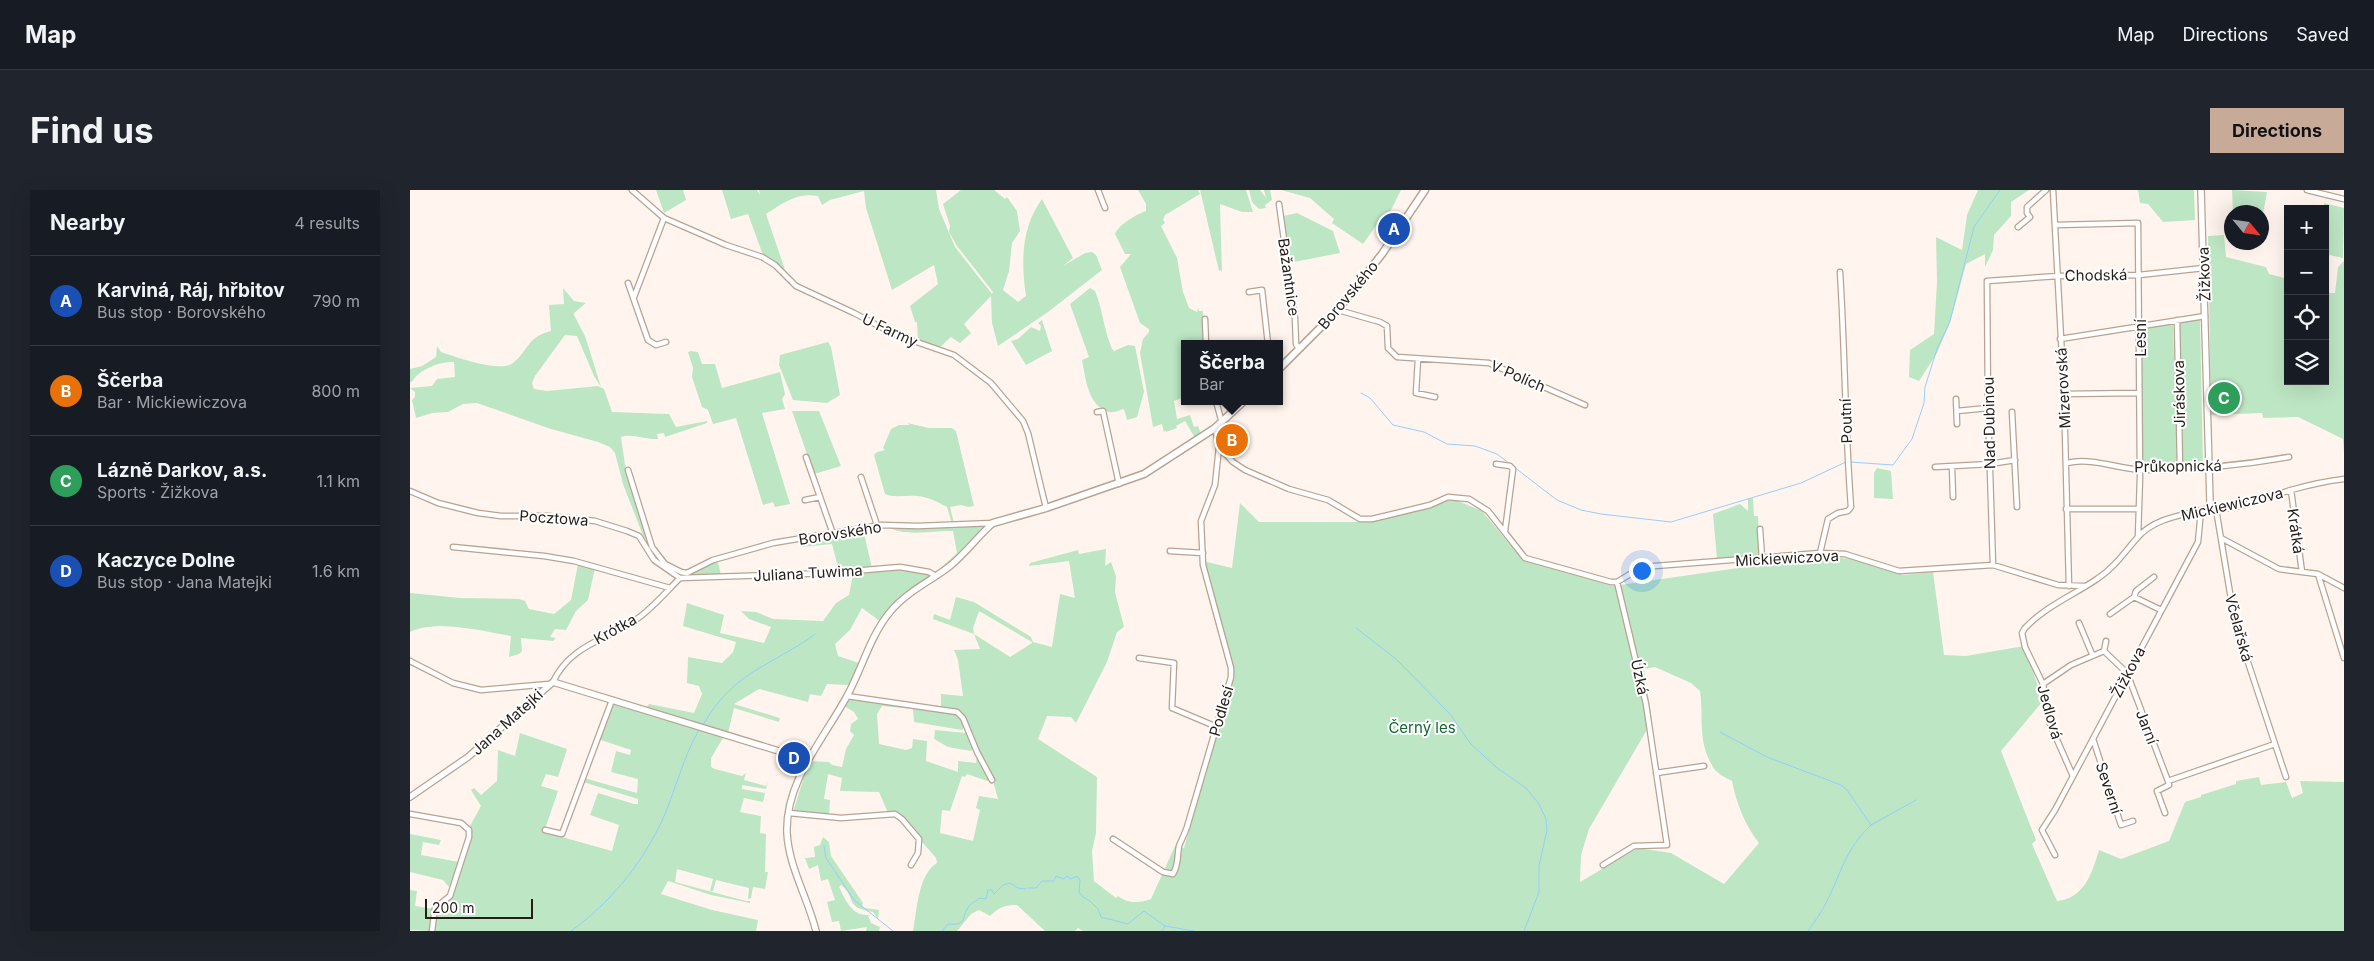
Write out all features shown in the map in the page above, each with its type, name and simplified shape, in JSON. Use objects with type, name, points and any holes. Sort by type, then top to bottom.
[{"type":"main road","name":"Borovského","points":[[1283,365],[1338,310],[1382,254],[1425,190]]},
{"type":"main road","points":[[993,523],[1046,508],[1144,474],[1222,423],[1240,405]]},
{"type":"street","name":"U Farmy","points":[[632,190],[664,218],[726,246],[762,257],[775,266],[796,286],[894,334],[954,355],[975,370],[991,383],[1022,422],[1028,433],[1046,508]]},
{"type":"street","points":[[1098,190],[1105,208]]},
{"type":"street","points":[[2018,228],[2030,216],[2027,213],[2027,207],[2046,190]]},
{"type":"street","name":"Mizerovská","points":[[2053,190],[2067,463],[2066,509],[2069,586]]},
{"type":"street","name":"Žižkova","points":[[2201,190],[2209,507]]},
{"type":"street","points":[[2307,190],[2324,192],[2344,198]]},
{"type":"street","name":"Bažantnice","points":[[1279,204],[1295,318],[1296,344],[1299,349]]},
{"type":"street","points":[[634,297],[664,218]]},
{"type":"street","name":"Lesní","points":[[2056,225],[2138,223],[2140,325],[2138,537]]},
{"type":"street","name":"Chodská","points":[[1987,281],[2058,276],[2139,275],[2204,268]]},
{"type":"street","name":"Poutní","points":[[1820,553],[1828,519],[1838,513],[1848,511],[1851,507],[1840,272]]},
{"type":"street","name":"Nad Dubinou","points":[[1987,281],[1988,408],[1993,565]]},
{"type":"street","points":[[628,283],[648,340],[656,344],[666,342]]},
{"type":"street","points":[[1249,292],[1262,290],[1268,340]]},
{"type":"street","name":"V Polích","points":[[1338,310],[1380,322],[1387,326],[1388,348],[1392,354],[1403,359],[1489,363],[1585,406]]},
{"type":"street","points":[[2060,339],[2205,316]]},
{"type":"street","points":[[1205,319],[1206,340]]},
{"type":"street","name":"Jiráskova","points":[[2177,320],[2180,467]]},
{"type":"street","points":[[1418,359],[1416,393],[1435,397]]},
{"type":"street","points":[[2064,394],[2139,393]]},
{"type":"street","points":[[1956,399],[1957,424]]},
{"type":"street","points":[[1217,405],[1222,423]]},
{"type":"street","points":[[1957,411],[1988,408]]},
{"type":"street","points":[[1097,412],[1103,411],[1118,484]]},
{"type":"street","points":[[2012,412],[2017,507]]},
{"type":"street","points":[[1215,428],[1219,448],[1233,462],[1245,470],[1289,490],[1328,500],[1360,519],[1372,519],[1455,497],[1476,503],[1488,511],[1525,558],[1601,580],[1617,582]]},
{"type":"street","name":"Podlesí","points":[[1113,838],[1163,872],[1173,874],[1180,851],[1179,846],[1231,677],[1231,668],[1203,566],[1202,521],[1215,485],[1219,448]]},
{"type":"street","points":[[806,457],[833,534]]},
{"type":"street","name":"Průkopnická","points":[[2067,463],[2078,460],[2140,470],[2249,464],[2289,457]]},
{"type":"street","points":[[1935,467],[1990,464],[2015,460]]},
{"type":"street","points":[[1496,464],[1510,466],[1513,469],[1505,531]]},
{"type":"street","points":[[1952,467],[1953,497]]},
{"type":"street","name":"Borovského","points":[[628,470],[652,546],[665,564],[687,573],[713,560],[773,543],[877,526],[984,527]]},
{"type":"street","points":[[861,478],[877,526]]},
{"type":"street","name":"Mickiewiczova","points":[[2080,589],[2111,569],[2138,537],[2163,520],[2209,507],[2216,509],[2252,502],[2291,490],[2344,479]]},
{"type":"street","name":"Krátká","points":[[2291,490],[2302,572]]},
{"type":"street","name":"Pocztowa","points":[[410,491],[438,503],[478,513],[500,516],[548,516],[603,524],[639,536],[654,560],[680,578]]},
{"type":"street","points":[[805,500],[820,497]]},
{"type":"street","points":[[2066,509],[2138,509]]},
{"type":"street","name":"Včelařská","points":[[2216,509],[2235,623],[2286,777]]},
{"type":"street","name":"Žižkova","points":[[2055,854],[2042,830],[2073,776],[2198,542],[2201,510]]},
{"type":"street","points":[[816,931],[790,854],[787,833],[789,813],[808,760],[847,696],[875,635],[888,613],[909,594],[952,565],[981,535],[984,527],[993,523]]},
{"type":"street","points":[[1760,529],[1762,558]]},
{"type":"street","points":[[2221,538],[2269,565],[2279,569],[2318,574],[2344,588]]},
{"type":"street","points":[[453,547],[544,556],[574,561],[670,588]]},
{"type":"street","points":[[1170,551],[1203,553]]},
{"type":"street","name":"Mickiewiczova","points":[[1617,582],[1642,566],[1820,553],[1846,554],[1899,571],[1993,565],[2052,583],[2085,586]]},
{"type":"street","name":"Juliana Tuwima","points":[[680,578],[830,573],[900,567],[929,572],[936,576]]},
{"type":"street","points":[[2318,574],[2344,658]]},
{"type":"street","name":"Krótka","points":[[551,683],[573,656],[587,644],[615,632],[641,616],[680,578]]},
{"type":"street","points":[[2110,614],[2134,597],[2136,591],[2154,578]]},
{"type":"street","name":"Úzká","points":[[1603,865],[1634,846],[1667,845],[1640,673],[1617,582]]},
{"type":"street","name":"Jedlová","points":[[2073,776],[2050,724],[2043,684],[2026,648],[2022,633],[2037,615],[2080,589]]},
{"type":"street","points":[[2134,597],[2161,610]]},
{"type":"street","points":[[2080,623],[2092,654]]},
{"type":"street","points":[[2104,651],[2106,641]]},
{"type":"street","points":[[2043,684],[2071,664],[2092,654],[2104,651]]},
{"type":"street","points":[[2104,651],[2127,673]]},
{"type":"street","points":[[1138,658],[1174,663],[1172,708],[1217,727]]},
{"type":"street","points":[[410,661],[453,683],[481,690],[551,683]]},
{"type":"street","name":"Jarní","points":[[2127,673],[2168,780]]},
{"type":"street","name":"Jana Matejki","points":[[410,797],[468,757],[551,683],[808,760]]},
{"type":"street","points":[[847,696],[957,712],[963,718],[977,752],[992,780]]},
{"type":"street","points":[[545,830],[562,834],[612,700]]},
{"type":"street","name":"Severní","points":[[2092,739],[2121,825],[2133,821]]},
{"type":"street","points":[[2164,813],[2157,791],[2169,785],[2168,780],[2275,744]]},
{"type":"street","points":[[1656,773],[1704,766]]},
{"type":"street","points":[[789,813],[841,818],[895,814],[902,819],[918,840],[918,853],[911,865]]},
{"type":"street","points":[[410,814],[461,823],[469,830],[469,837],[450,896],[435,908],[432,931]]},
{"type":"green space","points":[[656,190],[683,190],[686,200],[664,213]]},
{"type":"green space","points":[[722,190],[757,190],[760,195],[759,190],[936,190],[939,209],[955,247],[992,294],[993,292],[957,246],[949,232],[950,226],[943,204],[961,190],[994,190],[1005,199],[1007,197],[1017,211],[1020,231],[1012,243],[1009,271],[1003,290],[1018,302],[1026,296],[1023,258],[1026,233],[1035,210],[1042,199],[1073,258],[1063,266],[1085,253],[1092,252],[1096,255],[1102,270],[1048,312],[998,346],[992,323],[991,296],[964,324],[971,333],[960,343],[951,337],[939,348],[918,341],[917,322],[915,322],[910,306],[938,284],[934,265],[892,290],[866,208],[864,191],[830,200],[822,205],[818,196],[797,197],[784,202],[766,214],[785,270],[763,255],[748,214],[731,219]]},
{"type":"green space","points":[[1138,190],[1198,190],[1200,194],[1165,215],[1163,220],[1165,223],[1161,226],[1177,258],[1183,292],[1189,308],[1197,312],[1198,308],[1199,311],[1203,311],[1205,340],[1181,340],[1181,398],[1174,401],[1177,419],[1190,415],[1194,427],[1198,426],[1201,434],[1195,438],[1185,421],[1176,426],[1177,428],[1166,432],[1165,430],[1164,433],[1162,424],[1153,427],[1140,353],[1143,339],[1149,332],[1149,329],[1140,323],[1120,267],[1131,254],[1125,254],[1115,234],[1133,217],[1146,211],[1146,204]]},
{"type":"green space","points":[[1200,190],[1246,190],[1253,212],[1242,212],[1220,204],[1222,273],[1221,270],[1219,271]]},
{"type":"green space","points":[[1249,190],[1260,190],[1266,198],[1264,190],[1270,190],[1272,200],[1265,205],[1266,208],[1259,209],[1252,202]]},
{"type":"green space","points":[[1281,190],[1401,190],[1390,212],[1380,220],[1363,244],[1332,223],[1334,219],[1310,198]]},
{"type":"green space","points":[[1978,190],[2029,190],[2011,202],[2011,216],[1994,235],[1993,250],[1985,267],[1985,254],[1966,264],[1950,323],[1937,353],[1919,381],[1909,377],[1910,350],[1934,334],[1937,282],[1936,237],[1962,250],[1967,215]]},
{"type":"green space","points":[[2138,190],[2194,190],[2195,220],[2163,222],[2148,204],[2140,203]]},
{"type":"green space","points":[[2232,190],[2267,192],[2265,205],[2233,205]]},
{"type":"green space","points":[[2324,203],[2344,208],[2343,258],[2329,255],[2329,205],[2324,205]]},
{"type":"green space","points":[[1297,213],[1333,231],[1340,253],[1289,263],[1283,216]]},
{"type":"green space","points":[[2224,235],[2226,257],[2266,267],[2269,274],[2284,278],[2284,385],[2329,385],[2329,293],[2335,293],[2338,267],[2344,261],[2344,454],[2343,439],[2298,417],[2263,418],[2262,413],[2211,415],[2208,236]]},
{"type":"green space","points":[[563,288],[574,301],[586,303],[574,315],[585,336],[601,387],[594,376],[577,336],[565,335],[535,376],[532,383],[534,389],[547,391],[598,386],[604,389],[612,412],[669,414],[676,427],[707,421],[707,423],[665,437],[664,433],[657,434],[658,439],[621,437],[625,465],[648,541],[644,538],[623,484],[615,453],[610,447],[477,403],[463,404],[448,412],[432,413],[416,418],[412,400],[415,397],[415,392],[410,388],[432,386],[437,379],[455,377],[454,362],[430,367],[419,374],[412,382],[410,382],[410,369],[422,366],[436,357],[437,346],[441,352],[478,363],[507,366],[513,363],[533,340],[551,331],[549,305],[564,304]]},
{"type":"green space","points":[[1090,288],[1095,291],[1098,298],[1112,349],[1114,351],[1128,345],[1135,346],[1144,392],[1137,417],[1127,420],[1124,409],[1109,412],[1102,409],[1096,404],[1089,391],[1082,360],[1089,357],[1070,304]]},
{"type":"green space","points":[[2200,319],[2203,464],[2183,464],[2179,322]]},
{"type":"green space","points":[[1042,320],[1052,351],[1026,365],[1011,341],[1018,339],[1031,327],[1040,331],[1041,326],[1038,323]]},
{"type":"green space","points":[[2173,323],[2177,465],[2142,466],[2141,329],[2142,327]]},
{"type":"green space","points":[[828,342],[831,347],[840,395],[827,403],[793,400],[779,365],[780,355]]},
{"type":"green space","points":[[688,352],[698,352],[702,364],[715,364],[722,388],[780,372],[785,394],[782,399],[785,409],[762,413],[790,504],[775,507],[773,502],[763,505],[736,418],[713,424],[708,410],[702,407],[692,377],[693,368]]},
{"type":"green space","points":[[792,411],[819,411],[841,466],[814,474]]},
{"type":"green space","points":[[907,423],[929,428],[952,428],[956,431],[974,506],[961,505],[950,507],[954,523],[952,524],[947,507],[933,500],[917,496],[885,494],[874,455],[885,450],[883,448],[891,429],[899,425],[910,425]]},
{"type":"green space","points":[[1877,468],[1891,471],[1893,499],[1874,498],[1874,473]]},
{"type":"green space","points":[[1753,498],[1754,516],[1758,516],[1760,556],[1717,559],[1713,514],[1740,504],[1748,511],[1748,499]]},
{"type":"green space","name":"Černý les","points":[[1453,499],[1482,511],[1521,558],[1613,586],[1821,556],[1852,559],[1903,575],[1933,572],[1944,655],[1966,656],[2024,646],[2043,701],[2001,751],[2036,840],[2032,844],[2057,901],[2067,899],[2081,890],[2090,875],[2099,850],[2121,859],[2169,841],[2185,802],[2201,797],[2201,795],[2236,784],[2236,781],[2259,777],[2261,785],[2286,782],[2292,798],[2303,793],[2300,781],[2344,782],[2344,931],[1083,931],[1078,928],[1075,931],[1045,931],[1017,905],[1009,905],[996,910],[990,916],[979,910],[971,914],[957,931],[913,931],[922,884],[931,868],[937,863],[936,858],[902,819],[888,813],[879,792],[840,791],[842,778],[828,774],[824,799],[830,800],[829,816],[793,812],[809,761],[829,762],[832,765],[842,767],[846,749],[854,735],[850,731],[851,724],[858,719],[854,712],[844,706],[849,698],[955,712],[961,715],[965,725],[962,730],[914,722],[913,709],[882,706],[877,714],[879,744],[906,750],[912,748],[913,739],[927,741],[926,761],[958,772],[958,761],[976,763],[977,755],[990,774],[987,764],[976,749],[962,712],[941,707],[941,694],[963,696],[958,660],[954,650],[980,649],[974,634],[933,619],[934,614],[950,620],[956,597],[974,602],[1031,637],[1033,642],[1052,647],[1060,594],[1075,598],[1069,561],[1029,566],[1030,563],[1078,550],[1079,554],[1106,549],[1105,566],[1111,562],[1116,576],[1115,592],[1124,627],[1117,632],[1107,662],[1076,723],[1071,717],[1047,716],[1038,739],[1097,777],[1096,833],[1092,851],[1094,881],[1116,898],[1118,896],[1134,902],[1151,899],[1175,846],[1184,848],[1233,676],[1203,561],[1232,568],[1240,503],[1259,522],[1366,522]],"holes":[[[979,611],[1032,643],[1010,657],[974,634],[973,628]],[[1655,667],[1691,683],[1700,691],[1703,739],[1708,757],[1716,771],[1732,781],[1742,814],[1749,829],[1759,843],[1724,884],[1671,853],[1638,848],[1580,882],[1581,855],[1589,829],[1652,721],[1644,669]],[[967,774],[987,781],[992,778],[998,799],[979,796],[976,808],[980,810],[973,841],[940,833],[942,810],[950,811],[962,776],[965,777]]]},
{"type":"green space","points":[[887,526],[987,527],[958,556],[934,574],[957,553],[953,531],[910,533],[894,530]]},
{"type":"green space","points":[[863,529],[872,568],[839,571],[832,544],[801,547],[800,541]]},
{"type":"green space","points":[[647,545],[662,564],[678,573],[684,573],[703,565],[718,562],[721,575],[697,576],[678,574],[662,565]]},
{"type":"green space","points":[[578,564],[595,568],[588,600],[576,611],[566,630],[555,629],[550,637],[556,638],[553,641],[521,638],[522,651],[509,657],[511,636],[446,626],[421,628],[410,632],[410,593],[460,598],[519,599],[525,601],[529,609],[554,614],[571,600]]},
{"type":"green space","points":[[901,569],[929,574],[931,577],[881,622],[862,608],[850,630],[835,644],[838,656],[859,663],[850,685],[827,684],[821,696],[810,694],[808,702],[759,689],[734,704],[780,718],[779,722],[734,708],[728,733],[646,708],[649,704],[694,713],[702,694],[699,686],[687,683],[688,657],[722,663],[733,652],[736,642],[683,626],[687,603],[724,615],[720,633],[764,643],[771,627],[749,619],[741,611],[756,612],[773,619],[823,621],[836,603],[849,595],[853,574]]},
{"type":"green space","points":[[613,703],[755,746],[723,738],[711,758],[711,767],[742,776],[746,773],[744,780],[766,786],[768,782],[766,789],[742,785],[742,789],[765,793],[763,802],[744,798],[740,812],[761,816],[760,833],[766,834],[765,872],[768,872],[765,889],[753,887],[751,898],[748,899],[749,888],[716,880],[713,891],[710,891],[713,879],[677,869],[675,882],[746,901],[750,901],[750,903],[711,895],[668,881],[661,894],[712,910],[758,920],[756,931],[434,931],[436,909],[451,896],[471,835],[470,826],[481,806],[471,790],[474,788],[481,795],[497,781],[498,750],[515,756],[520,733],[567,749],[558,777],[546,774],[541,786],[558,791],[544,832],[612,851],[619,825],[590,815],[598,793],[634,804],[638,804],[638,799],[583,782],[584,778],[637,793],[638,779],[611,772],[616,751],[630,755],[631,750],[598,739]]},
{"type":"green space","points":[[935,730],[966,733],[973,748],[971,751],[948,747],[934,739]]},
{"type":"green space","points":[[410,834],[441,840],[439,845],[423,842],[421,855],[459,862],[449,887],[443,880],[410,872]]},
{"type":"green space","points":[[823,837],[829,842],[831,856],[863,903],[862,906],[879,910],[878,919],[873,912],[854,905],[849,894],[841,885],[839,887],[847,901],[853,910],[862,915],[868,915],[871,923],[880,927],[879,931],[866,931],[867,927],[841,931],[839,921],[832,922],[827,902],[835,900],[828,879],[821,881],[818,865],[809,869],[805,858],[815,857],[814,847],[820,845]]},
{"type":"green space","points":[[410,890],[417,891],[415,906],[434,909],[431,931],[410,930]]},
{"type":"waterway","points":[[1850,462],[1893,465],[1912,439],[1924,403],[1925,387],[1937,349],[1950,321],[1974,227],[2000,190]]},
{"type":"waterway","points":[[1361,393],[1370,398],[1393,425],[1424,432],[1447,444],[1475,446],[1497,454],[1557,500],[1581,510],[1601,514],[1671,522],[1801,483],[1846,462]]},
{"type":"waterway","points":[[1356,628],[1396,659],[1450,714],[1470,743],[1496,767],[1526,788],[1539,804],[1546,819],[1547,830],[1539,866],[1539,892],[1524,931]]},
{"type":"waterway","points":[[703,725],[721,699],[736,684],[815,634]]},
{"type":"waterway","points":[[571,931],[611,896],[644,854],[661,823],[699,730]]},
{"type":"waterway","points":[[1720,732],[1767,757],[1841,785],[1847,790],[1871,825],[1855,843],[1825,905],[1808,931]]},
{"type":"waterway","points":[[1871,825],[1916,800]]},
{"type":"waterway","points":[[824,846],[826,858],[854,900],[893,931]]},
{"type":"waterway","points":[[1028,888],[1036,888],[1042,881],[1054,881],[1056,876],[1064,879],[1067,876],[1071,879],[1077,876],[1080,880],[1079,892],[1098,909],[1101,917],[1128,924],[1144,911],[1165,926],[1194,931]]},
{"type":"waterway","points":[[942,931],[948,924],[962,922],[970,905],[980,898],[986,899],[988,890],[992,890],[994,894],[1003,885],[1010,883],[1018,888],[1026,889]]},
{"type":"waterway","points":[[1162,931],[1165,926]]},
{"type":"place","name":"Karviná, Ráj, hřbitov","points":[[1394,229]]},
{"type":"place","name":"Lázně Darkov, a.s.","points":[[2224,398]]},
{"type":"place","name":"Ščerba","points":[[1232,440]]},
{"type":"place","name":"Kaczyce Dolne","points":[[794,758]]}]
